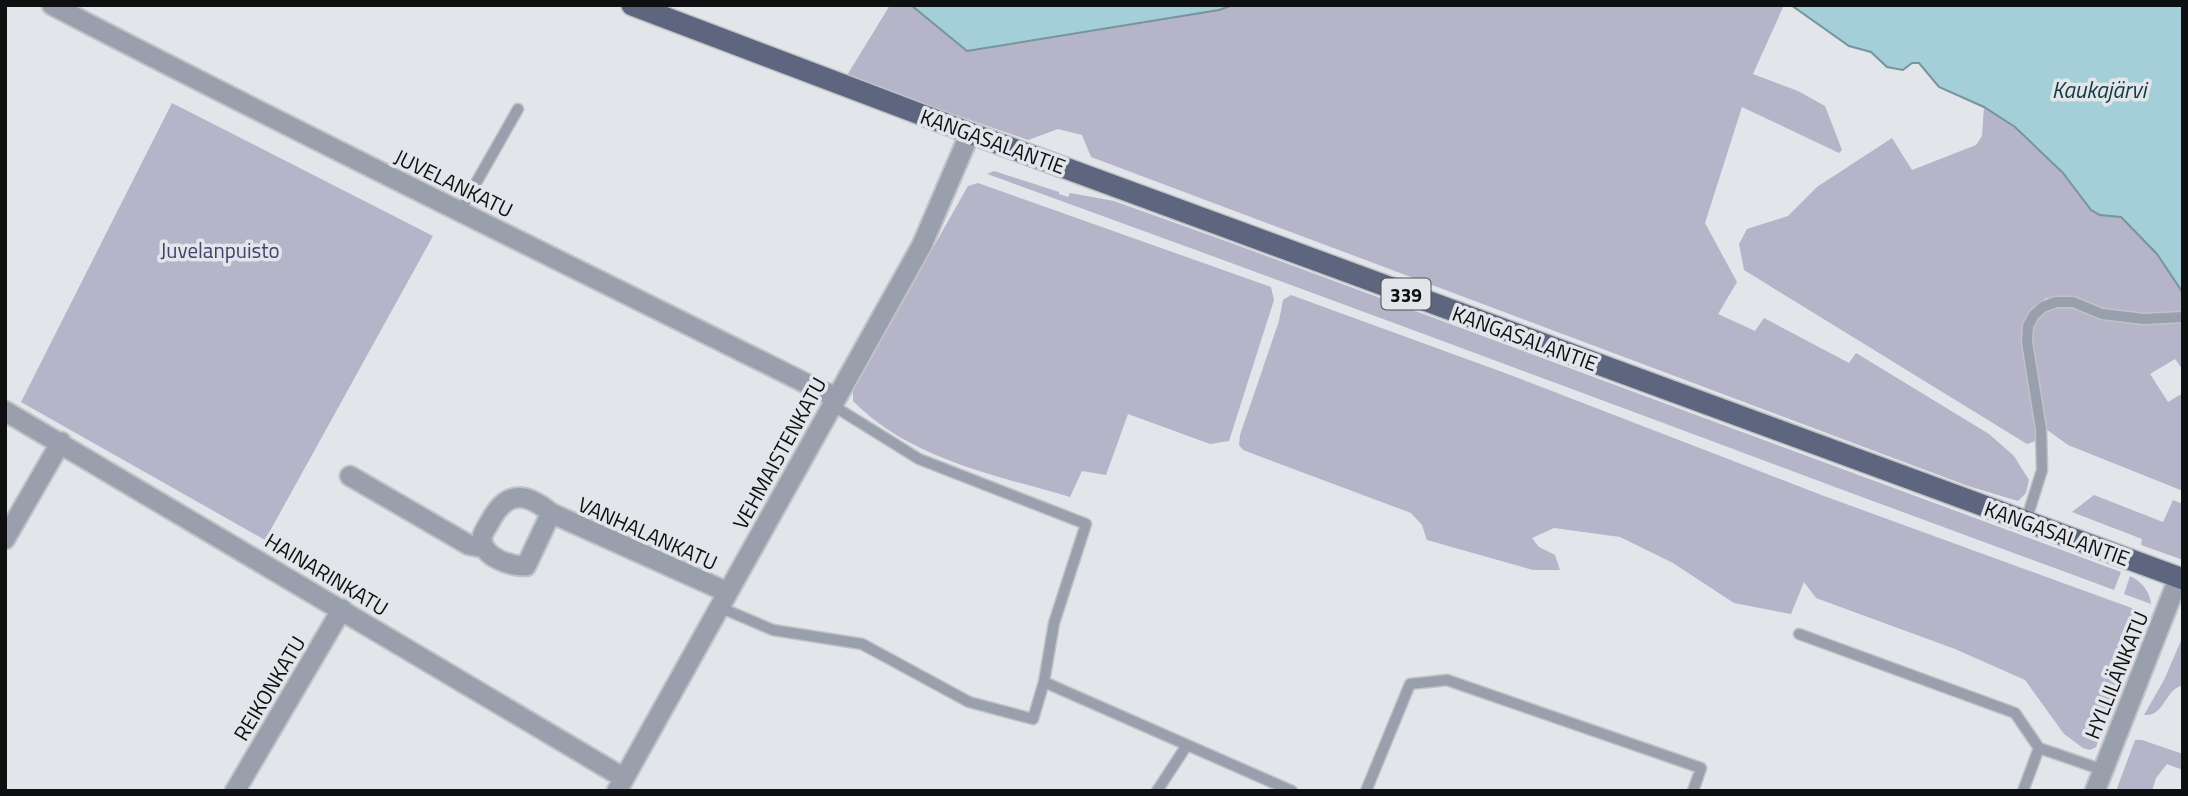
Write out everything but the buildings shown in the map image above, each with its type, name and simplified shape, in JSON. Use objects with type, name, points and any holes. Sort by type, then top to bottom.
[{"type":"main road","name":"KANGASALANTIE","points":[[632,5],[970,133],[2181,578]]},
{"type":"street","name":"JUVELANKATU","points":[[52,5],[345,155],[824,392],[835,400]]},
{"type":"street","name":"VEHMAISTENKATU","points":[[621,784],[922,245],[970,133]]},
{"type":"street","name":"HAINARINKATU","points":[[5,411],[342,609],[621,784]]},
{"type":"street","points":[[5,539],[61,442]]},
{"type":"street","points":[[350,476],[469,545],[485,548]]},
{"type":"street","name":"VANHALANKATU","points":[[551,513],[526,566],[503,562],[485,548],[482,539],[485,530],[502,502],[513,498],[535,500],[551,513],[723,599]]},
{"type":"street","name":"HYLLILÄNKATU","points":[[2095,791],[2181,578]]},
{"type":"street","name":"REIKONKATU","points":[[235,791],[342,609]]},
{"type":"lane","points":[[460,211],[518,109]]},
{"type":"lane","points":[[2026,522],[2042,470],[2040,429],[2027,342],[2028,326],[2034,315],[2043,307],[2056,302],[2073,302],[2102,314],[2144,319],[2183,317]]},
{"type":"lane","points":[[723,599],[773,630],[862,644],[969,702],[1032,719],[1044,682],[1054,623],[1086,524],[919,459],[835,400]]},
{"type":"lane","points":[[1800,635],[2015,713],[2039,748],[2103,770]]},
{"type":"lane","points":[[1366,791],[1410,684],[1447,680],[1701,768],[1693,791]]},
{"type":"lane","points":[[1044,682],[1292,791]]},
{"type":"lane","points":[[1157,791],[1187,745]]},
{"type":"lane","points":[[2023,791],[2039,748]]},
{"type":"green space","points":[[890,5],[911,5],[967,51],[1219,10],[1233,5],[1784,5],[1753,74],[1798,91],[1825,106],[1842,150],[1839,153],[1742,107],[1705,223],[1737,282],[1718,314],[1755,331],[1764,318],[1849,363],[1856,353],[1989,434],[2014,456],[2029,480],[2026,493],[2018,501],[1968,486],[1091,157],[1082,135],[1058,129],[1028,140],[846,77]]},
{"type":"green space","name":"Juvelanpuisto","points":[[172,103],[433,236],[265,540],[21,402]]},
{"type":"green space","points":[[1984,107],[2021,132],[2063,173],[2091,210],[2100,215],[2121,217],[2157,254],[2183,293],[2183,370],[2175,359],[2150,374],[2168,402],[2183,393],[2183,491],[2068,445],[2046,429],[2032,340],[2036,319],[2052,308],[2077,306],[2138,314],[2106,309],[2075,297],[2046,298],[2025,318],[2022,340],[2037,433],[2035,441],[2027,444],[1744,270],[1739,244],[1747,229],[1788,216],[1817,187],[1892,138],[1912,170],[1976,145],[1982,136]]},
{"type":"green space","points":[[994,171],[1068,197],[1070,193],[1114,201],[2121,572],[2114,590],[987,174]]},
{"type":"green space","points":[[978,183],[1271,287],[1274,300],[1229,441],[1210,444],[1128,414],[1106,475],[1082,471],[1070,497],[983,472],[927,451],[876,421],[853,401],[853,389],[968,186]]},
{"type":"green space","points":[[1291,295],[1505,373],[1824,496],[2140,611],[2142,619],[2139,635],[2096,747],[2090,750],[2083,748],[2064,734],[2025,680],[1955,649],[1816,598],[1804,582],[1791,614],[1734,603],[1673,563],[1620,537],[1554,528],[1532,538],[1539,547],[1555,555],[1560,570],[1533,570],[1427,540],[1422,525],[1411,513],[1243,450],[1239,445],[1240,435],[1279,321],[1283,300]]},
{"type":"green space","points":[[2094,495],[2163,522],[2173,500],[2183,504],[2183,560],[2141,545],[2142,539],[2072,512]]},
{"type":"green space","points":[[2130,576],[2144,587],[2151,604],[2124,594]]},
{"type":"green space","points":[[2183,636],[2183,685],[2172,692],[2156,712],[2144,715],[2164,680]]},
{"type":"green space","points":[[2135,740],[2183,754],[2183,770],[2167,764],[2156,778],[2152,791],[2116,791]]},
{"type":"water","points":[[911,5],[1233,5],[1219,10],[967,51]]},
{"type":"water","name":"Kaukajärvi","points":[[1791,5],[2183,5],[2183,293],[2157,254],[2121,217],[2100,215],[2091,210],[2063,173],[2015,127],[1984,107],[1939,87],[1919,63],[1912,63],[1903,70],[1887,67],[1871,52],[1849,46]]}]
